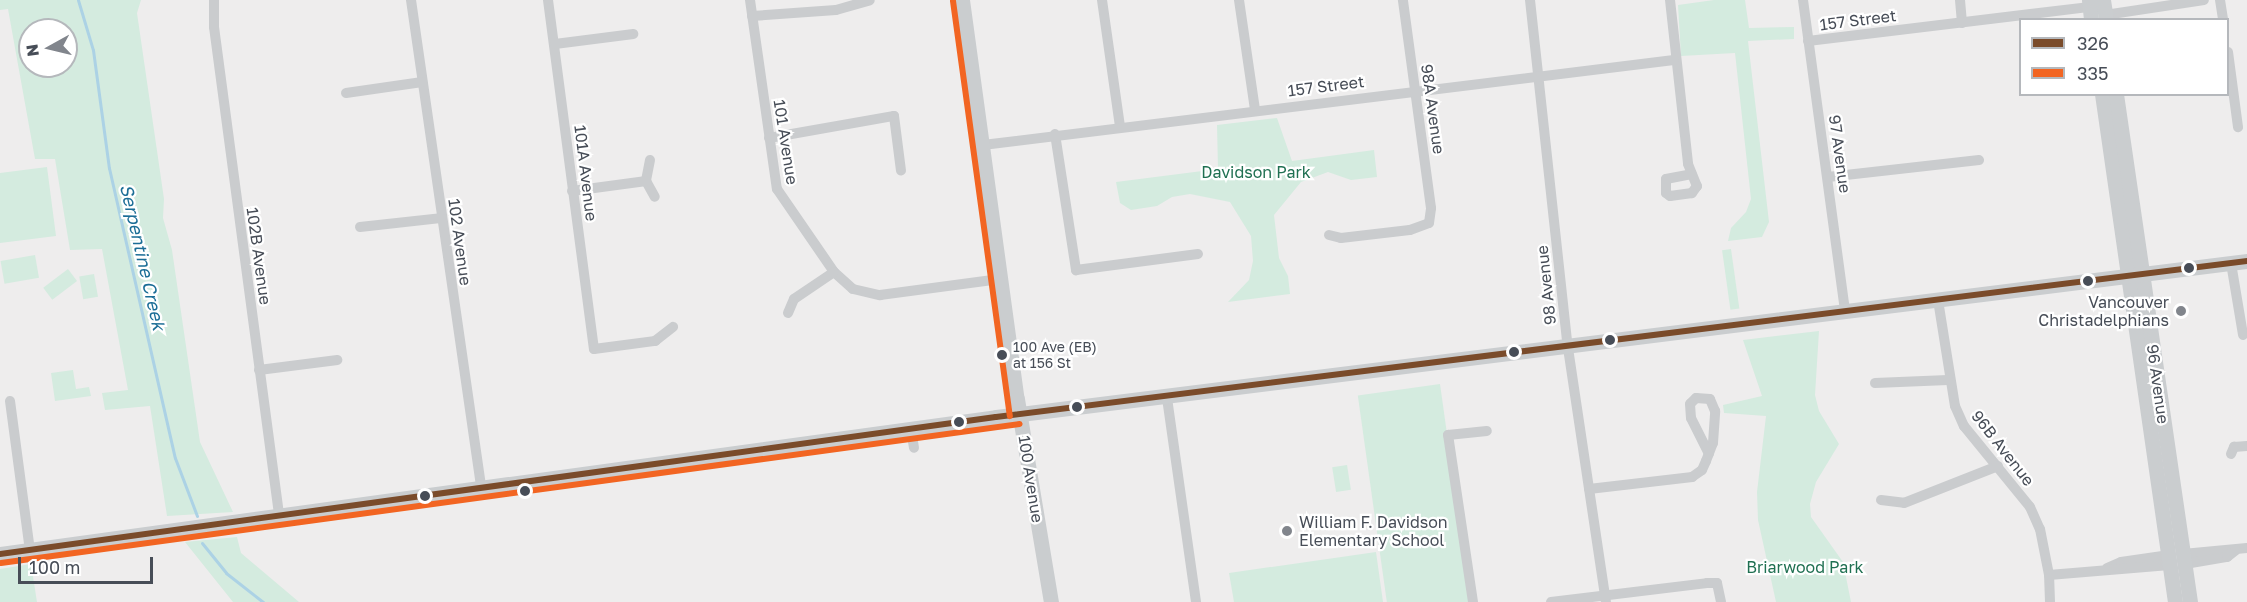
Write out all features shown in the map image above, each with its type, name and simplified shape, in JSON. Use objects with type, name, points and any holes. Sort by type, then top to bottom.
[{"type":"main road","name":"100 Avenue","points":[[962,0],[1019,415],[1051,602]]},
{"type":"main road","name":"96 Avenue","points":[[2102,96],[2135,275],[2178,562],[2190,602]]},
{"type":"main road","name":"96 Avenue","points":[[2116,96],[2135,275]]},
{"type":"main road","points":[[0,554],[911,429],[2247,261]]},
{"type":"main road","name":"96 Avenue","points":[[2175,602],[2178,562]]},
{"type":"street","name":"102B Avenue","points":[[214,0],[214,27],[279,515]]},
{"type":"street","name":"102 Avenue","points":[[411,0],[481,488]]},
{"type":"street","name":"101A Avenue","points":[[549,0],[594,349],[655,341],[673,327]]},
{"type":"street","name":"101 Avenue","points":[[750,0],[778,193],[834,272],[853,289],[880,295],[1000,279]]},
{"type":"street","points":[[752,16],[836,10],[870,0]]},
{"type":"street","points":[[1102,0],[1120,126]]},
{"type":"street","points":[[1239,0],[1247,30],[1255,110]]},
{"type":"street","name":"98A Avenue","points":[[1329,235],[1341,238],[1410,230],[1429,223],[1431,208],[1403,0]]},
{"type":"street","name":"98 Avenue","points":[[1530,0],[1568,348],[1606,598]]},
{"type":"street","points":[[1670,0],[1674,60],[1692,174]]},
{"type":"street","name":"97 Avenue","points":[[1803,0],[1845,312]]},
{"type":"street","points":[[1959,0],[1962,23]]},
{"type":"street","name":"157 Street","points":[[1808,41],[2097,9],[2204,0]]},
{"type":"street","points":[[2220,0],[2223,18]]},
{"type":"street","points":[[555,44],[633,34]]},
{"type":"street","name":"157 Street","points":[[982,146],[1055,134],[1674,60]]},
{"type":"street","points":[[2229,60],[2238,127]]},
{"type":"street","points":[[346,93],[422,82]]},
{"type":"street","points":[[769,138],[894,116],[901,171]]},
{"type":"street","points":[[1055,134],[1076,270],[1198,254]]},
{"type":"street","points":[[650,160],[646,181],[655,197]]},
{"type":"street","points":[[1828,177],[1979,160]]},
{"type":"street","points":[[572,190],[646,181]]},
{"type":"street","points":[[360,227],[441,218]]},
{"type":"street","points":[[2231,263],[2243,335]]},
{"type":"street","points":[[788,313],[794,299],[834,272]]},
{"type":"street","name":"96B Avenue","points":[[1938,300],[1948,380],[1960,420],[2033,513],[2049,575],[2050,602]]},
{"type":"street","points":[[260,370],[337,360]]},
{"type":"street","points":[[1875,383],[1948,380]]},
{"type":"street","points":[[1167,398],[1196,602]]},
{"type":"street","points":[[1589,489],[1692,477],[1702,470],[1709,454],[1715,411],[1710,399],[1696,398],[1690,404],[1691,418],[1709,454]]},
{"type":"street","points":[[10,401],[30,550]]},
{"type":"street","points":[[911,429],[914,448]]},
{"type":"street","points":[[1473,602],[1448,435],[1487,431]]},
{"type":"street","points":[[2231,454],[2234,447],[2247,446]]},
{"type":"street","points":[[1881,500],[1904,503],[1998,466]]},
{"type":"street","points":[[2049,575],[2107,568],[2121,562],[2178,562],[2227,557],[2242,549]]},
{"type":"street","points":[[1551,602],[1606,598],[1713,583],[1719,588],[1721,602]]},
{"type":"green space","points":[[0,0],[141,0],[137,13],[164,199],[163,218],[172,250],[200,442],[233,512],[167,516],[150,406],[105,410],[102,393],[128,390],[102,249],[70,250],[55,159],[35,159],[20,78],[78,78],[78,18],[18,18],[18,65],[8,9],[0,10]]},
{"type":"green space","points":[[1714,0],[1745,0],[1749,28],[1794,27],[1794,39],[1748,41],[1769,222],[1762,237],[1728,241],[1731,228],[1746,212],[1751,199],[1735,53],[1681,56],[1678,5]]},
{"type":"green space","name":"Davidson Park","points":[[1277,118],[1292,161],[1374,150],[1377,177],[1351,180],[1328,172],[1301,182],[1274,215],[1279,258],[1288,276],[1290,294],[1228,302],[1249,280],[1253,261],[1251,236],[1230,202],[1190,194],[1172,197],[1157,206],[1131,210],[1120,203],[1116,182],[1218,169],[1217,125]]},
{"type":"green space","points":[[47,167],[56,236],[0,243],[0,173]]},
{"type":"green space","points":[[1731,249],[1739,308],[1730,310],[1722,250]]},
{"type":"green space","points":[[35,255],[39,278],[5,284],[1,261]]},
{"type":"green space","points":[[68,269],[77,281],[52,300],[43,288]]},
{"type":"green space","points":[[94,274],[98,297],[83,299],[79,277]]},
{"type":"green space","name":"Briarwood Park","points":[[1819,331],[1815,395],[1819,411],[1839,444],[1816,482],[1810,504],[1811,517],[1843,562],[1851,602],[1776,602],[1758,520],[1757,492],[1766,416],[1724,413],[1723,405],[1762,396],[1743,340]]},
{"type":"green space","points":[[73,370],[76,389],[89,387],[91,396],[55,401],[51,373]]},
{"type":"green space","points":[[1440,384],[1471,602],[1387,602],[1358,396]]},
{"type":"green space","points":[[1347,465],[1351,490],[1336,492],[1332,467]]},
{"type":"green space","points":[[237,537],[241,553],[299,602],[233,602],[185,542]]},
{"type":"green space","points":[[1376,552],[1383,602],[1234,602],[1229,573]]},
{"type":"green space","points":[[31,564],[37,602],[0,602],[0,569]]},
{"type":"waterway","name":"Serpentine Creek","points":[[78,0],[93,50],[109,168],[175,458],[197,516]]},
{"type":"waterway","name":"Serpentine Creek","points":[[202,543],[226,573],[263,602]]},
{"type":"transit line","name":"335","points":[[953,1],[1010,416]]},
{"type":"transit line","name":"326","points":[[0,554],[996,417],[2247,261]]},
{"type":"transit line","name":"335","points":[[1,563],[1020,424]]},
{"type":"place","name":"Vancouver Christadelphians","points":[[2181,311]]},
{"type":"place","name":"100 Ave (EB) at 156 St","points":[[1002,355]]},
{"type":"place","name":"William F. Davidson Elementary School","points":[[1287,531]]}]
